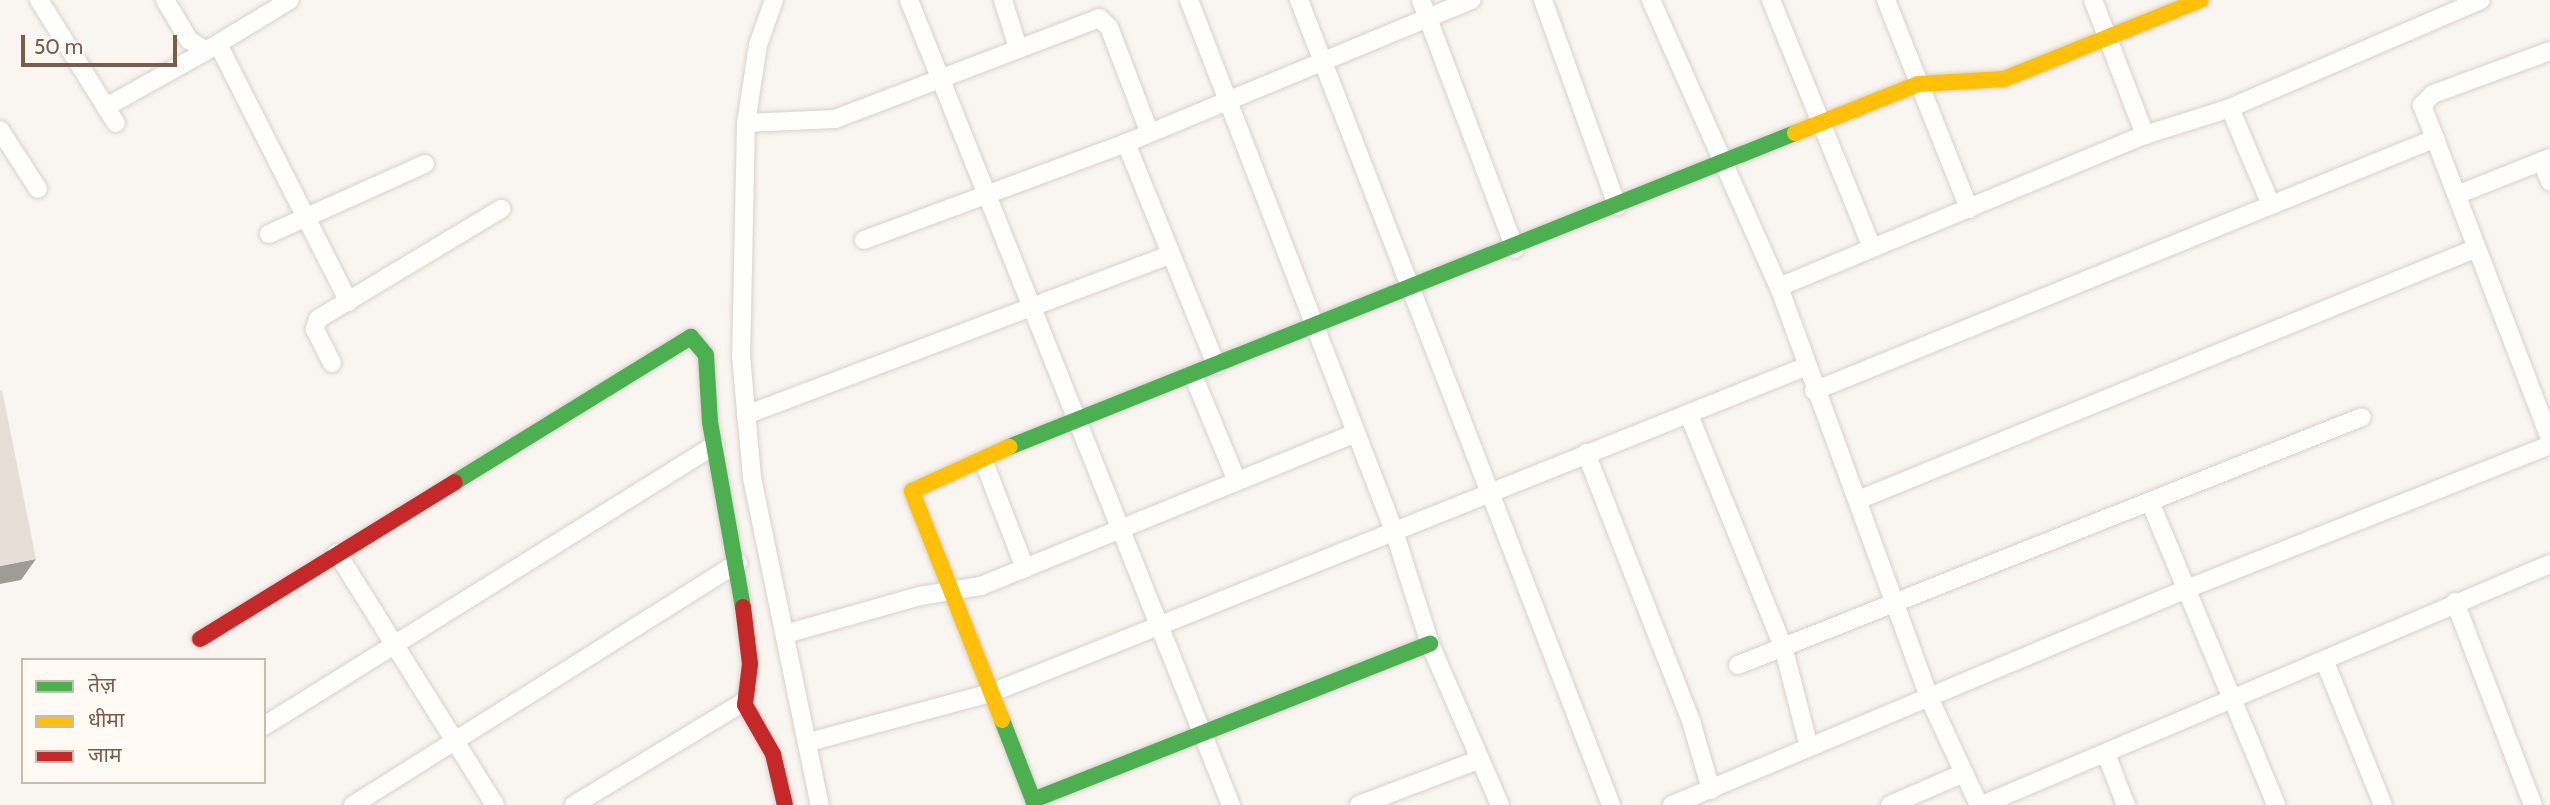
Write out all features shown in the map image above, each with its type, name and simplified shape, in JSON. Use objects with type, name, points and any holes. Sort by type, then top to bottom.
[{"type":"street","points":[[39,0],[116,123]]},
{"type":"street","points":[[165,0],[189,40],[212,48],[306,216],[349,302]]},
{"type":"street","points":[[106,107],[212,48],[290,0]]},
{"type":"street","points":[[774,0],[758,45],[746,123],[739,248],[746,415],[752,478],[789,633],[820,805]]},
{"type":"street","points":[[909,0],[1231,805]]},
{"type":"street","points":[[1003,0],[1018,48]]},
{"type":"street","points":[[1099,0],[1149,131]]},
{"type":"street","points":[[1189,0],[1393,528],[1430,644],[1478,760],[1500,805]]},
{"type":"street","points":[[1299,0],[1409,290],[1611,805]]},
{"type":"street","points":[[864,240],[986,192],[1126,143],[1149,131],[1324,60],[1424,8],[1472,0]]},
{"type":"street","points":[[1542,0],[1617,206]]},
{"type":"street","points":[[1651,0],[1720,160],[1779,287],[1805,367],[1858,500],[1930,700],[1980,805],[2232,702],[2455,602],[2550,564]]},
{"type":"street","points":[[1771,0],[1819,127],[1872,247]]},
{"type":"street","points":[[1886,0],[1969,209]]},
{"type":"street","points":[[2093,0],[2145,135]]},
{"type":"street","points":[[1430,644],[1039,802],[1029,796],[912,491],[924,481],[984,461],[1080,423],[1216,365],[1515,249],[1720,160],[1819,127],[1918,84],[1967,76],[1999,80],[2108,40],[2201,0]]},
{"type":"street","points":[[1779,287],[2145,135],[2230,108],[2481,0]]},
{"type":"street","points":[[1424,8],[1515,249]]},
{"type":"street","points":[[746,123],[818,123],[943,80],[1094,19],[1107,22]]},
{"type":"street","points":[[2550,51],[2432,94],[2422,105],[2459,194],[2477,247],[2542,383],[2550,439]]},
{"type":"street","points":[[2230,108],[2271,205]]},
{"type":"street","points":[[0,130],[38,190]]},
{"type":"street","points":[[1814,391],[2436,138]]},
{"type":"street","points":[[1126,143],[1216,365]]},
{"type":"street","points":[[2459,194],[2546,160],[2550,182]]},
{"type":"street","points":[[270,234],[425,164]]},
{"type":"street","points":[[332,363],[315,322],[501,209]]},
{"type":"street","points":[[1858,500],[2477,247]]},
{"type":"street","points":[[746,415],[1033,310],[1170,255]]},
{"type":"street","points":[[200,639],[684,337],[698,339],[706,355],[715,445],[737,563],[750,664],[745,701],[773,754],[785,805]]},
{"type":"street","points":[[809,742],[990,693],[1489,489],[1689,415],[1805,367]]},
{"type":"street","points":[[1194,375],[1237,481]]},
{"type":"street","points":[[1689,415],[1783,646],[1809,747]]},
{"type":"street","points":[[1738,665],[2151,504],[2362,417]]},
{"type":"street","points":[[789,633],[950,593],[1025,568],[1355,433]]},
{"type":"street","points":[[266,725],[715,445]]},
{"type":"street","points":[[1672,805],[1930,700],[2189,587],[2550,445]]},
{"type":"street","points":[[1586,453],[1687,710],[1711,790]]},
{"type":"street","points":[[984,461],[1025,568]]},
{"type":"street","points":[[2151,504],[2189,587],[2232,702],[2276,805]]},
{"type":"street","points":[[337,553],[495,805]]},
{"type":"street","points":[[353,805],[737,563]]},
{"type":"street","points":[[2455,602],[2533,805]]},
{"type":"street","points":[[2325,662],[2383,805]]},
{"type":"street","points":[[578,804],[745,701]]},
{"type":"street","points":[[2106,754],[2126,805]]},
{"type":"street","points":[[1359,805],[1478,760]]},
{"type":"street","points":[[1890,805],[1964,773]]},
{"type":"building","points":[[2,390],[36,559],[0,566],[0,391]]},
{"type":"traffic: fast","points":[[1009,447],[1795,133]]},
{"type":"traffic: fast","points":[[455,482],[691,337],[706,355],[710,422],[743,607]]},
{"type":"traffic: fast","points":[[1002,720],[1033,800],[1430,644]]},
{"type":"traffic: slow","points":[[1795,133],[1918,84],[2004,79],[2201,0]]},
{"type":"traffic: slow","points":[[1002,720],[912,491],[1009,447]]},
{"type":"traffic: jam","points":[[200,639],[455,482]]},
{"type":"traffic: jam","points":[[743,607],[750,664],[745,705],[773,754],[785,805]]}]
